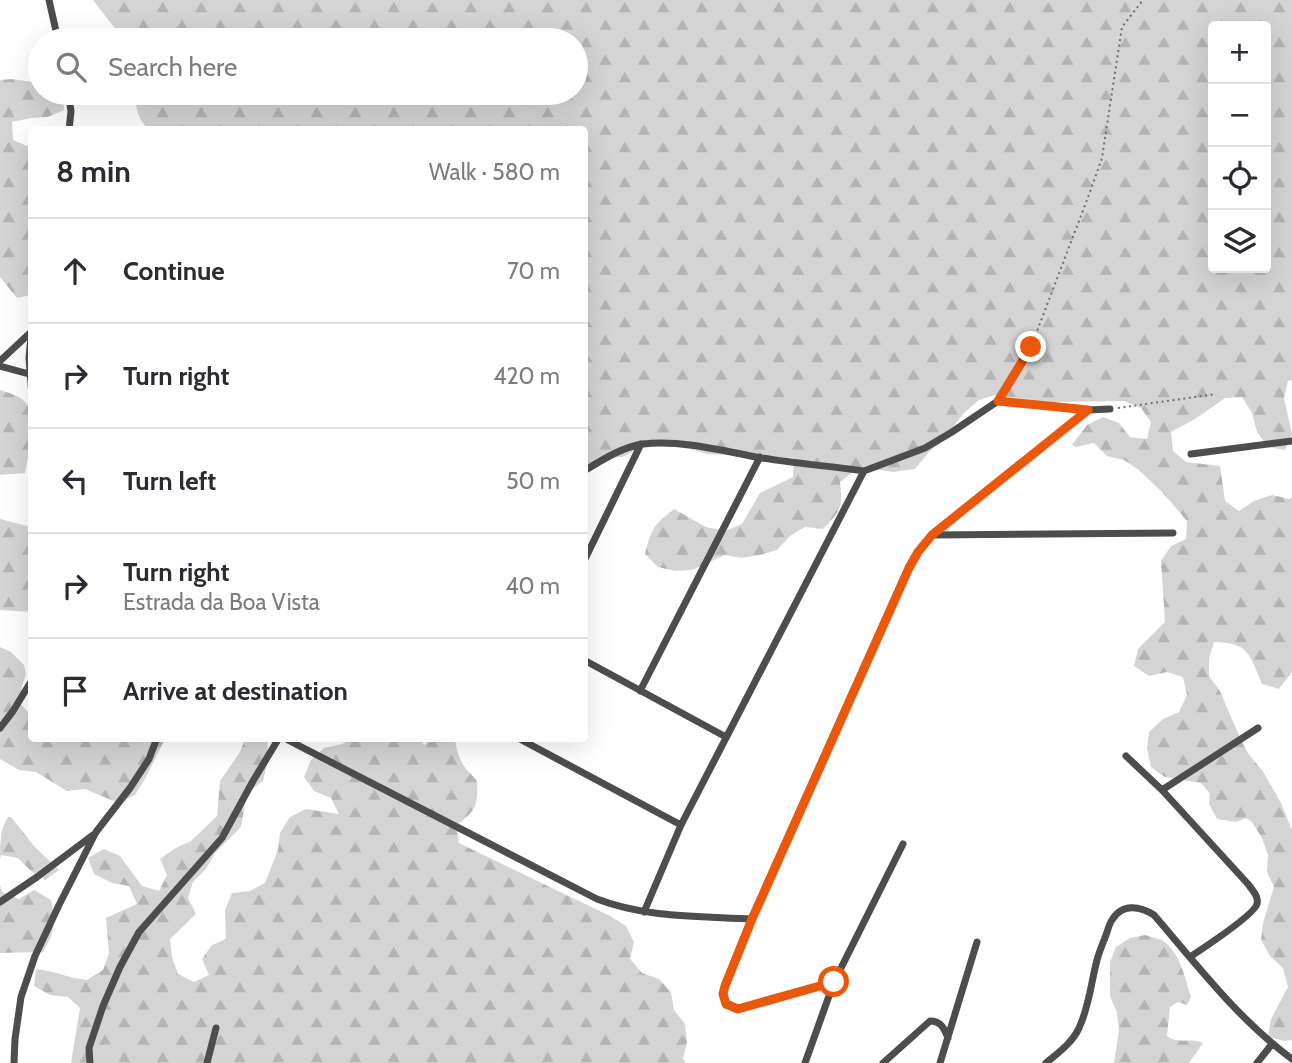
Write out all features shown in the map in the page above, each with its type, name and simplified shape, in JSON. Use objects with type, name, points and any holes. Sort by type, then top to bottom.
[{"type":"street","points":[[49,0],[55,28]]},
{"type":"street","points":[[69,126],[70,105]]},
{"type":"street","points":[[28,332],[0,363],[28,374]]},
{"type":"street","points":[[588,469],[616,453],[641,444],[687,445],[864,471],[925,447],[998,401],[1088,410],[1110,409]]},
{"type":"street","points":[[834,982],[738,1009],[726,1004],[723,994],[752,919],[918,552],[932,535],[1088,410]]},
{"type":"street","points":[[1191,454],[1292,440]]},
{"type":"street","points":[[588,553],[641,444]]},
{"type":"street","points":[[640,691],[760,457]]},
{"type":"street","points":[[644,912],[681,825],[864,471]]},
{"type":"street","points":[[932,535],[1172,533]]},
{"type":"street","points":[[588,662],[726,737]]},
{"type":"street","points":[[0,728],[28,687]]},
{"type":"street","points":[[1162,790],[1258,729]]},
{"type":"street","points":[[14,1063],[21,997],[35,956],[96,832],[130,788],[149,759],[156,742]]},
{"type":"street","points":[[90,1063],[89,1048],[103,1006],[139,932],[222,838],[277,742]]},
{"type":"street","points":[[292,742],[617,907],[644,912],[752,919]]},
{"type":"street","points":[[525,742],[681,825]]},
{"type":"street","points":[[1126,756],[1162,790],[1248,884],[1258,901],[1256,908],[1243,919],[1190,957]]},
{"type":"street","points":[[0,902],[96,832]]},
{"type":"street","points":[[805,1063],[834,982],[903,844]]},
{"type":"street","points":[[1046,1063],[1067,1045],[1078,1031],[1086,1010],[1097,958],[1112,919],[1128,908],[1138,907],[1154,915],[1247,1021],[1292,1059]]},
{"type":"street","points":[[940,1063],[977,942]]},
{"type":"street","points":[[883,1063],[930,1021],[940,1024],[948,1039]]},
{"type":"street","points":[[207,1063],[216,1028]]},
{"type":"street","points":[[1257,1063],[1272,1044]]},
{"type":"path","points":[[998,401],[1031,347],[1094,181],[1102,158],[1122,27],[1143,0]]},
{"type":"path","points":[[1110,409],[1216,394]]},
{"type":"green space","points":[[93,0],[1292,0],[1292,380],[1288,381],[1284,398],[1292,434],[1285,450],[1268,447],[1257,432],[1252,413],[1242,397],[1225,398],[1171,432],[1173,451],[1186,462],[1220,466],[1225,501],[1239,511],[1254,501],[1272,495],[1290,499],[1292,497],[1292,672],[1279,689],[1262,684],[1247,652],[1235,645],[1214,642],[1209,659],[1209,676],[1220,691],[1249,755],[1262,770],[1280,801],[1292,830],[1292,1040],[1268,1037],[1271,1019],[1288,987],[1283,968],[1270,956],[1261,940],[1263,923],[1274,887],[1267,872],[1268,855],[1262,838],[1252,822],[1246,818],[1236,822],[1217,819],[1209,804],[1210,794],[1201,783],[1165,777],[1151,767],[1147,749],[1149,732],[1163,719],[1179,712],[1187,695],[1183,677],[1167,672],[1149,676],[1134,666],[1138,649],[1165,622],[1161,561],[1171,546],[1186,539],[1187,521],[1164,494],[1124,460],[1107,456],[1094,443],[1076,447],[1072,445],[1087,425],[1103,417],[1119,423],[1130,437],[1147,439],[1151,422],[1141,408],[1124,401],[1051,402],[995,395],[979,400],[964,413],[915,469],[893,472],[856,470],[840,482],[839,508],[823,529],[805,527],[790,536],[777,550],[760,555],[742,558],[725,555],[692,570],[675,571],[658,567],[645,554],[654,528],[667,514],[674,509],[706,527],[725,531],[742,524],[760,493],[793,477],[794,458],[707,454],[672,443],[639,448],[623,457],[606,458],[588,464],[588,126],[146,126],[137,105],[588,105],[588,28],[115,28]]},
{"type":"green space","points":[[0,80],[28,81],[28,105],[64,105],[64,110],[48,117],[12,122],[13,140],[28,146],[28,296],[17,298],[0,277]]},
{"type":"green space","points":[[0,390],[13,394],[28,406],[28,454],[25,473],[0,475]]},
{"type":"green space","points":[[0,519],[28,526],[28,612],[0,610]]},
{"type":"green space","points":[[0,647],[11,652],[24,665],[26,674],[20,703],[28,712],[28,742],[164,742],[135,795],[118,803],[85,789],[67,791],[36,772],[19,770],[0,759]]},
{"type":"green space","points":[[244,742],[268,742],[263,781],[247,793],[241,827],[215,853],[206,869],[193,882],[188,898],[196,914],[170,939],[178,974],[194,982],[209,975],[202,959],[212,945],[226,939],[225,910],[232,893],[250,891],[265,883],[278,850],[280,833],[290,817],[306,809],[339,814],[331,798],[314,791],[304,777],[311,760],[324,748],[346,742],[422,742],[424,745],[428,742],[456,742],[462,762],[477,780],[475,806],[457,825],[459,843],[626,926],[634,942],[630,959],[642,973],[659,979],[671,992],[674,1010],[685,1024],[687,1042],[683,1059],[686,1063],[71,1063],[80,1008],[68,997],[50,995],[34,986],[36,969],[87,980],[103,970],[109,953],[106,918],[137,904],[129,886],[112,883],[94,874],[88,858],[104,849],[120,856],[142,886],[159,891],[167,875],[160,859],[191,841],[217,816],[220,781]]},
{"type":"green space","points":[[8,817],[11,817],[34,846],[59,870],[45,880],[18,858],[1,855],[0,859],[0,842]]},
{"type":"green space","points":[[0,885],[2,892],[19,899],[34,890],[51,900],[53,927],[43,952],[0,953]]},
{"type":"green space","points":[[1145,935],[1162,940],[1168,945],[1178,958],[1184,974],[1191,997],[1187,1005],[1178,1002],[1170,1007],[1167,1036],[1176,1040],[1203,1043],[1189,1063],[1114,1063],[1119,1031],[1117,1013],[1110,996],[1110,962],[1116,947],[1130,938]]},
{"type":"route","points":[[834,982],[738,1009],[726,1004],[723,999],[725,986],[752,919],[918,552],[932,535],[1088,410],[998,401],[1031,347]]}]
